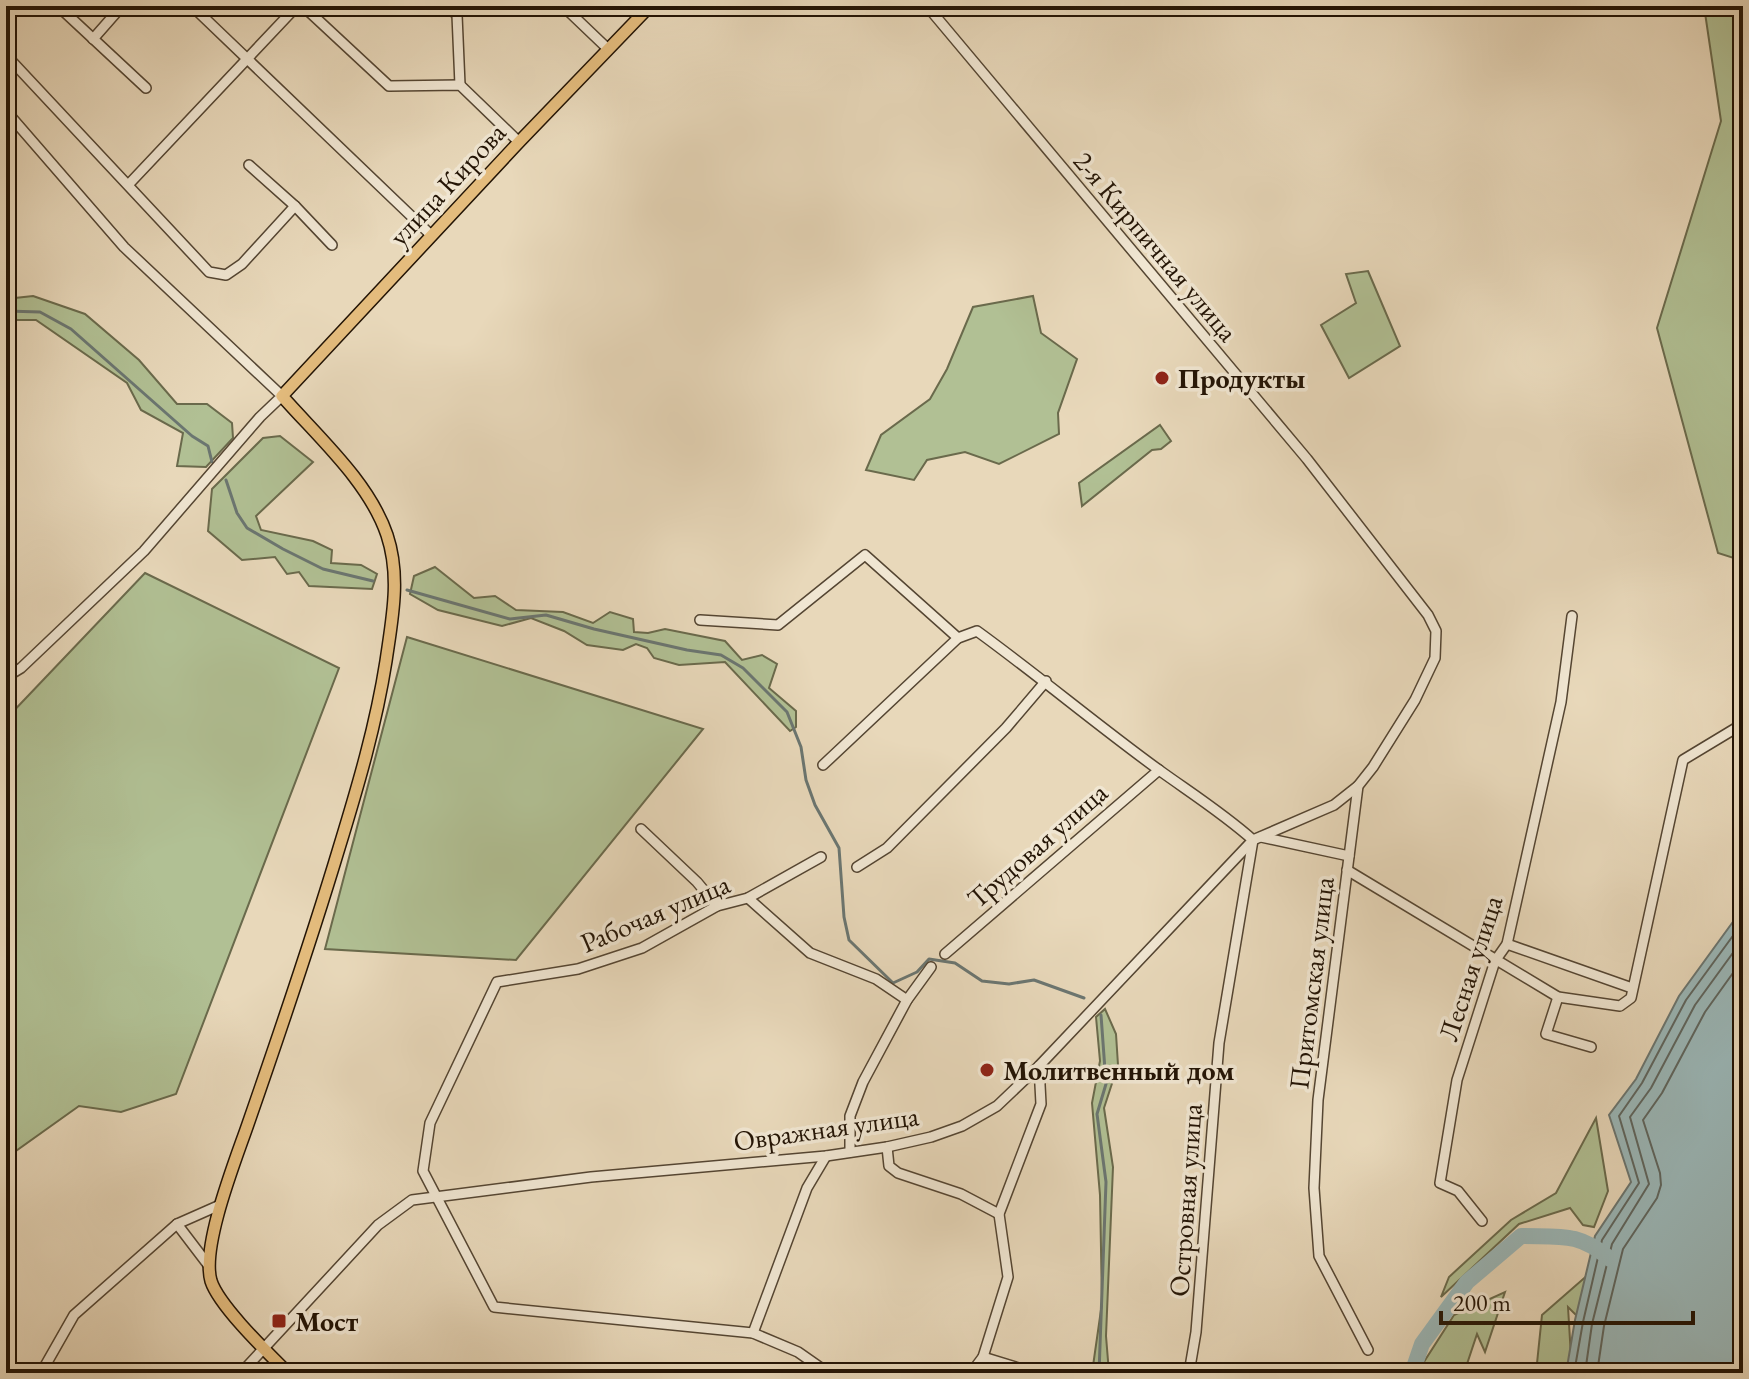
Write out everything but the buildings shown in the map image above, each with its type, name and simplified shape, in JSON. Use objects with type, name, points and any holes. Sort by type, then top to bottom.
[{"type":"main road","name":"улица Кирова","points":[[282,396],[650,6]]},
{"type":"main road","points":[[282,396],[355,479],[381,519],[388,538],[395,593],[380,695],[362,771],[309,949],[220,1205],[209,1266],[211,1283],[221,1299],[288,1373]]},
{"type":"street","points":[[58,6],[146,88]]},
{"type":"street","points":[[93,39],[122,6]]},
{"type":"street","points":[[192,6],[432,236]]},
{"type":"street","points":[[129,184],[300,6],[389,86],[460,85]]},
{"type":"street","points":[[447,6],[457,15],[460,85],[519,142]]},
{"type":"street","points":[[563,6],[608,49]]},
{"type":"street","name":"2-я Кирпичная улица","points":[[927,6],[1307,459],[1415,594],[1436,631]]},
{"type":"street","points":[[6,55],[209,272],[226,275],[242,264],[295,206]]},
{"type":"street","points":[[6,111],[124,247],[282,396],[260,417],[144,551],[21,668],[6,677]]},
{"type":"street","points":[[249,165],[295,206],[332,245]]},
{"type":"street","points":[[700,620],[778,625],[865,555],[958,638]]},
{"type":"street","name":"Лесная улица","points":[[1482,1221],[1458,1191],[1440,1183],[1457,1080],[1495,961],[1507,944],[1561,702],[1572,616]]},
{"type":"street","points":[[823,765],[958,638],[977,631],[1159,770],[1257,839],[1349,856]]},
{"type":"street","name":"Притомская улица","points":[[1368,1350],[1319,1256],[1314,1188],[1318,1100],[1358,786],[1415,700],[1435,658],[1436,631]]},
{"type":"street","points":[[857,867],[887,848],[1006,728],[1046,681]]},
{"type":"street","points":[[1347,870],[1558,997],[1620,1006],[1631,998],[1683,760],[1741,725]]},
{"type":"street","name":"Трудовая улица","points":[[945,954],[1159,770]]},
{"type":"street","name":"Овражная улица","points":[[241,1373],[396,1210],[412,1200],[622,1174],[826,1156],[887,1147],[962,1126],[997,1106],[1039,1066],[1257,839],[1334,805],[1358,786]]},
{"type":"street","points":[[641,829],[697,882],[717,906]]},
{"type":"street","name":"Островная улица","points":[[1189,1373],[1196,1332],[1219,1043],[1257,839]]},
{"type":"street","name":"Рабочая улица","points":[[435,1195],[423,1171],[430,1123],[497,982],[578,969],[642,948],[717,906],[748,898],[821,857]]},
{"type":"street","points":[[748,898],[810,953],[876,979],[907,1000]]},
{"type":"street","points":[[1507,944],[1632,988]]},
{"type":"street","points":[[850,1152],[850,1116],[863,1082],[907,1000],[931,967]]},
{"type":"street","points":[[1558,997],[1546,1034],[1591,1047]]},
{"type":"street","points":[[971,1373],[983,1357],[1008,1277],[999,1214],[1041,1104],[1039,1066]]},
{"type":"street","points":[[887,1147],[889,1166],[898,1173],[961,1194],[999,1214]]},
{"type":"street","points":[[753,1333],[807,1188],[826,1156]]},
{"type":"street","points":[[435,1195],[494,1307],[753,1333],[798,1352],[828,1373]]},
{"type":"street","points":[[41,1373],[74,1315],[177,1224],[220,1205]]},
{"type":"street","points":[[177,1224],[209,1266]]},
{"type":"street","points":[[983,1357],[1035,1373]]},
{"type":"green space","points":[[1704,6],[1743,6],[1743,561],[1718,553],[1657,328],[1721,121]]},
{"type":"green space","points":[[1368,271],[1400,346],[1349,378],[1321,325],[1356,303],[1346,274]]},
{"type":"green space","points":[[33,296],[85,314],[139,360],[177,404],[207,404],[232,423],[233,438],[206,467],[177,466],[183,433],[141,410],[127,383],[36,320],[6,320],[6,299]]},
{"type":"green space","points":[[1033,296],[1041,333],[1077,359],[1058,413],[1059,434],[999,464],[965,452],[927,460],[914,480],[866,470],[881,435],[930,399],[947,369],[973,307]]},
{"type":"green space","points":[[1160,425],[1171,441],[1161,449],[1152,450],[1082,506],[1079,483]]},
{"type":"green space","points":[[280,436],[313,462],[256,516],[261,530],[313,541],[332,550],[331,563],[361,565],[377,574],[372,589],[309,586],[299,572],[287,574],[275,557],[242,560],[208,531],[212,489],[263,438]]},
{"type":"green space","points":[[435,567],[474,598],[495,596],[516,610],[563,612],[593,623],[610,612],[633,619],[634,632],[665,629],[725,641],[742,660],[762,655],[777,664],[769,688],[796,711],[796,727],[790,731],[725,662],[679,665],[654,658],[647,648],[636,644],[623,650],[587,645],[564,631],[531,618],[502,626],[438,610],[410,594],[414,576]]},
{"type":"green space","points":[[145,573],[339,668],[176,1094],[121,1112],[79,1106],[6,1158],[6,719]]},
{"type":"green space","points":[[407,637],[703,729],[516,960],[325,949]]},
{"type":"green space","points":[[1105,1009],[1116,1034],[1118,1065],[1104,1108],[1113,1167],[1106,1336],[1109,1373],[1094,1373],[1102,1303],[1100,1195],[1092,1103],[1100,1061],[1096,1017]]},
{"type":"green space","points":[[1596,1118],[1608,1191],[1594,1227],[1583,1225],[1570,1208],[1519,1224],[1441,1297],[1449,1277],[1511,1220],[1556,1193]]},
{"type":"green space","points":[[1590,1273],[1587,1326],[1568,1307],[1572,1373],[1536,1373],[1542,1315]]},
{"type":"green space","points":[[1505,1292],[1485,1352],[1477,1334],[1464,1373],[1420,1373],[1454,1315]]},
{"type":"water","points":[[1743,908],[1743,1373],[1566,1373],[1595,1236],[1631,1182],[1609,1115],[1636,1079],[1679,996]]},
{"type":"waterway","points":[[6,311],[40,312],[71,329],[192,436],[208,446],[212,462]]},
{"type":"waterway","points":[[226,480],[237,513],[247,528],[323,569],[373,581]]},
{"type":"waterway","points":[[407,590],[510,619],[546,615],[594,629],[721,655],[743,668],[787,712],[801,747],[806,780],[815,805],[839,848],[844,917],[849,940],[893,983],[917,972],[929,959],[955,963],[982,981],[1009,984],[1034,980],[1084,998]]},
{"type":"waterway","points":[[1099,1373],[1106,1182],[1097,1114],[1106,1084],[1101,1015]]},
{"type":"waterway","points":[[1412,1373],[1422,1344],[1467,1282],[1521,1236],[1578,1240],[1610,1259]]},
{"type":"place","name":"Продукты","points":[[1162,378]]},
{"type":"place","name":"Молитвенный дом","points":[[987,1070]]},
{"type":"place","name":"Мост","points":[[279,1321]]}]
